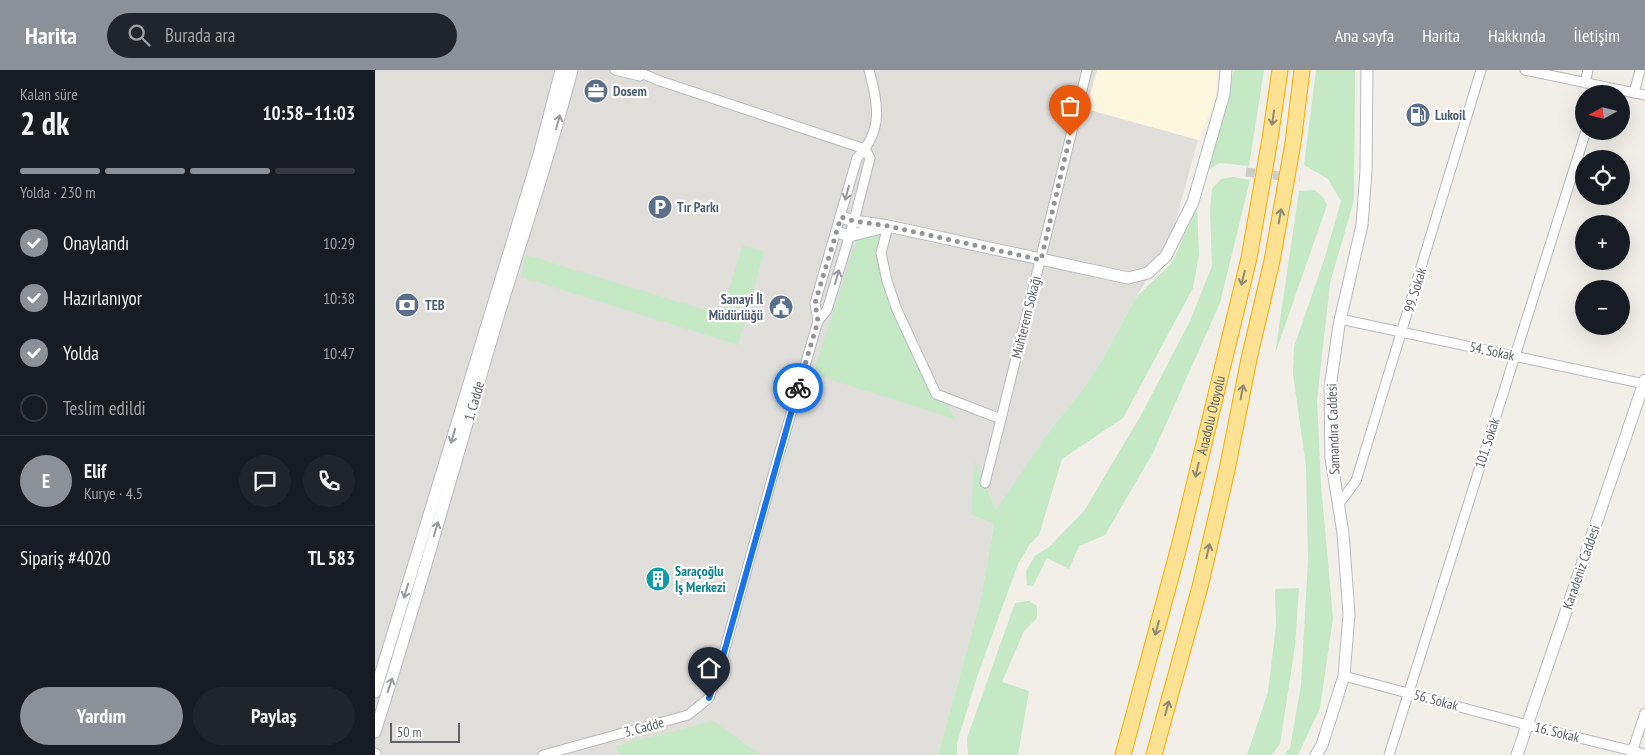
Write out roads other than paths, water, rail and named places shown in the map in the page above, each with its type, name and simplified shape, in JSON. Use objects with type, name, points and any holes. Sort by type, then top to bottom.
[{"type":"highway","name":"Anadolu Otoyolu","points":[[1123,755],[1180,543],[1249,258],[1280,70]]},
{"type":"highway","name":"Anadolu Otoyolu","points":[[1154,755],[1201,583],[1227,470],[1249,359],[1272,261],[1293,143],[1302,70]]},
{"type":"street","name":"1. Cadde","points":[[546,147],[561,70]]},
{"type":"street","name":"1. Cadde","points":[[375,692],[546,147],[573,70]]},
{"type":"street","points":[[615,70],[660,81]]},
{"type":"street","points":[[634,70],[660,81],[865,149],[869,158],[854,221],[827,310],[818,321]]},
{"type":"street","points":[[818,321],[815,303],[857,158],[865,149],[877,122],[876,96],[869,70]]},
{"type":"street","name":"Muhterem Sokağı","points":[[985,483],[1087,70]]},
{"type":"street","points":[[841,217],[1128,278],[1148,273],[1166,256],[1193,202],[1224,94],[1226,70]]},
{"type":"street","name":"Samandıra Caddesi","points":[[1316,755],[1322,745],[1344,676],[1349,614],[1343,533],[1331,458],[1330,388],[1340,320],[1362,225],[1366,171],[1367,70]]},
{"type":"street","name":"99. Sokak","points":[[1339,505],[1356,481],[1481,70]]},
{"type":"street","points":[[1525,70],[1585,82],[1590,85]]},
{"type":"street","points":[[1585,82],[1588,70]]},
{"type":"street","points":[[1634,93],[1640,70]]},
{"type":"street","points":[[1630,93],[1645,95]]},
{"type":"street","name":"101. Sokak","points":[[1389,755],[1583,140]]},
{"type":"street","points":[[837,232],[849,236],[888,226]]},
{"type":"street","points":[[888,226],[881,253],[887,281],[897,310],[936,394],[1001,419]]},
{"type":"street","name":"1. Cadde","points":[[375,732],[404,643],[519,232]]},
{"type":"street","name":"54. Sokak","points":[[1340,320],[1645,382]]},
{"type":"street","name":"3. Cadde","points":[[543,755],[688,715],[709,698],[720,667],[818,321]]},
{"type":"street","name":"Karadeniz Caddesi","points":[[1517,755],[1645,382]]},
{"type":"street","name":"56. Sokak","points":[[1344,676],[1527,725]]},
{"type":"street","points":[[1632,753],[1645,713]]},
{"type":"street","name":"16. Sokak","points":[[1527,725],[1632,753],[1645,754]]},
{"type":"tunnel","points":[[1246,172],[1300,178]]},
{"type":"place","name":"Dosem","points":[[596,91]]},
{"type":"place","name":"Lukoil","points":[[1418,115]]},
{"type":"place","name":"Tır Parkı","points":[[660,207]]},
{"type":"place","name":"TEB","points":[[407,305]]},
{"type":"place","name":"Sanayi İl Müdürlüğü","points":[[781,307]]},
{"type":"place","name":"Saraçoğlu İş Merkezi","points":[[658,579]]}]
